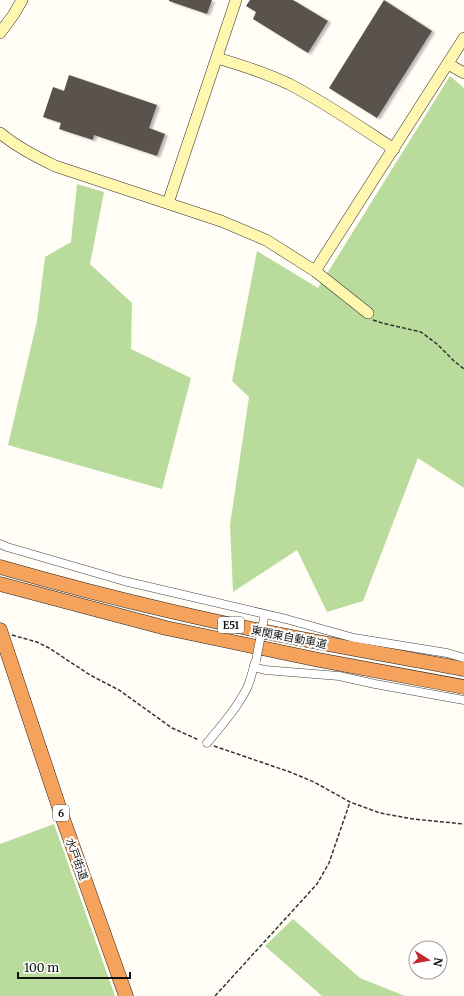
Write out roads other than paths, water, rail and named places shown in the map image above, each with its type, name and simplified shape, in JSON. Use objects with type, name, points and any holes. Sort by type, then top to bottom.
[{"type":"highway","name":"東関東自動車道","points":[[0,567],[96,593],[216,622],[323,644],[464,669]]},
{"type":"highway","name":"東関東自動車道","points":[[0,584],[174,630],[319,660],[464,687]]},
{"type":"highway","name":"水戸街道","points":[[1,632],[63,819],[126,996]]},
{"type":"street","points":[[0,33],[22,0]]},
{"type":"street","points":[[168,203],[236,0]]},
{"type":"street","points":[[315,271],[464,38]]},
{"type":"street","points":[[217,58],[239,64],[309,94],[394,149]]},
{"type":"street","points":[[448,64],[464,73]]},
{"type":"street","points":[[0,133],[13,144],[55,166],[221,221],[260,237],[315,271],[368,313]]},
{"type":"street","points":[[0,544],[124,581],[264,616],[354,638],[448,653],[464,658]]},
{"type":"street","points":[[207,743],[232,713],[250,680],[255,664],[264,616]]},
{"type":"street","points":[[255,664],[265,670],[339,676],[464,700]]}]
